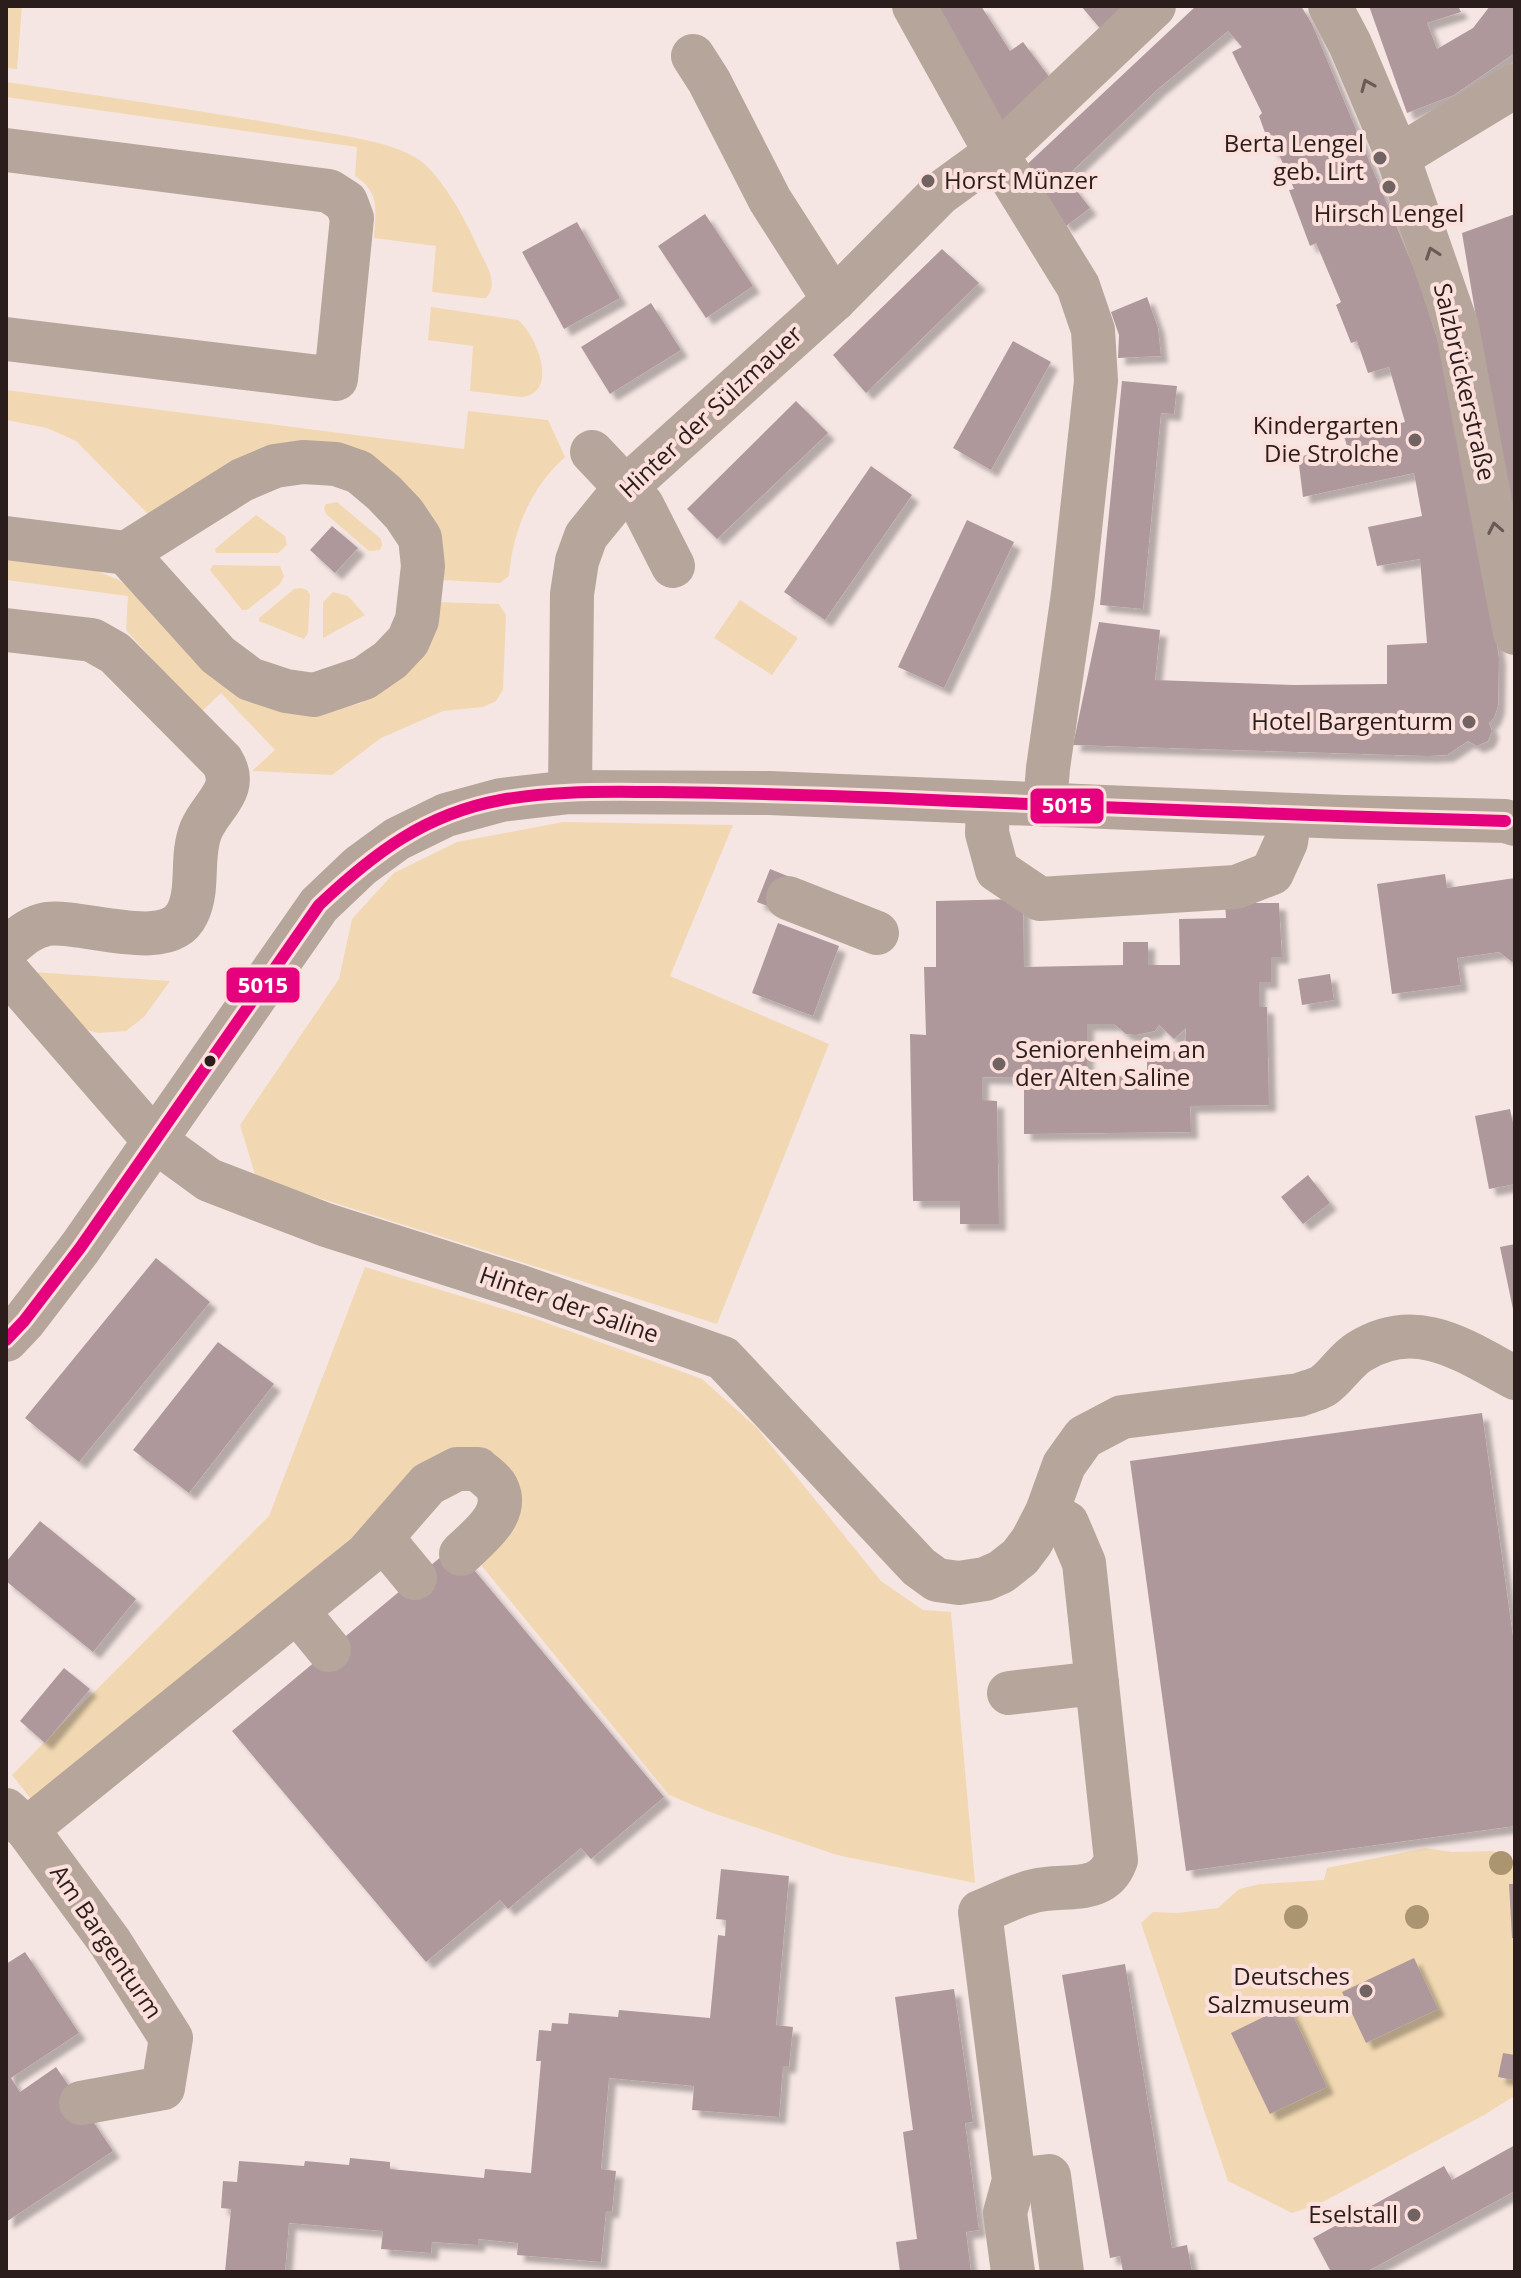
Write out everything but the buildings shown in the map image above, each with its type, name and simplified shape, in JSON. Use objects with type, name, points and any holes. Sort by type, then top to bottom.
[{"type":"street","points":[[914,6],[996,153],[1078,286],[1093,330],[1096,381],[1073,594],[1045,805]]},
{"type":"street","name":"Hinter der Sülzmauer","points":[[570,792],[572,594],[577,561],[586,536],[625,488],[834,300],[939,194],[996,153],[1154,6]]},
{"type":"street","name":"Salzbrückerstraße","points":[[1330,6],[1350,44],[1398,157],[1457,327],[1515,633]]},
{"type":"street","points":[[693,56],[770,200],[834,300]]},
{"type":"street","points":[[1398,157],[1515,86]]},
{"type":"street","points":[[6,150],[329,191],[346,202],[352,218],[336,379],[6,339]]},
{"type":"street","points":[[592,452],[642,505],[673,566]]},
{"type":"street","points":[[6,538],[126,553],[242,480],[275,466],[303,462],[336,464],[359,472],[384,493],[404,514],[420,538],[423,566],[417,620],[408,641],[399,651],[364,678],[314,695],[286,691],[250,679],[218,655],[126,553]]},
{"type":"street","points":[[6,630],[92,640],[115,653],[222,761],[229,772],[229,787],[206,819],[195,844],[193,894],[187,916],[175,927],[156,934],[49,924],[27,931],[6,949]]},
{"type":"street","points":[[6,1340],[80,1248],[319,905],[360,866],[397,839],[446,815],[501,800],[570,792],[769,793],[1290,815],[1512,817]]},
{"type":"street","points":[[988,802],[987,833],[997,870],[1040,899],[1236,887],[1272,873],[1286,842],[1290,815]]},
{"type":"street","points":[[788,898],[877,933]]},
{"type":"street","name":"Hinter der Saline","points":[[6,970],[154,1140],[209,1180],[326,1225],[521,1287],[723,1358],[919,1567],[937,1580],[959,1583],[993,1576],[1020,1557],[1047,1512]]},
{"type":"street","points":[[1013,2272],[1005,2213],[1014,2180],[980,1912],[1033,1891],[1091,1885],[1111,1873],[1116,1860],[1084,1563],[1067,1523],[1047,1512],[1064,1465],[1084,1437],[1122,1417],[1299,1395],[1323,1386],[1357,1353],[1390,1336],[1419,1336],[1449,1344],[1515,1378]]},
{"type":"street","points":[[16,1820],[297,1611],[367,1554],[428,1484],[457,1469],[478,1469],[497,1487],[499,1506],[490,1526],[461,1554]]},
{"type":"street","points":[[382,1538],[415,1578]]},
{"type":"street","points":[[297,1611],[329,1650]]},
{"type":"street","points":[[1009,1693],[1097,1683]]},
{"type":"street","name":"Am Bargenturm","points":[[16,1820],[110,1942],[171,2038],[163,2088],[81,2103]]},
{"type":"street","points":[[1014,2180],[1049,2176],[1062,2272]]},
{"type":"shaded area","points":[[6,6],[22,6],[17,69],[6,68]]},
{"type":"shaded area","points":[[6,82],[342,135],[410,154],[438,179],[461,214],[490,273],[490,292],[486,298],[481,298],[432,292],[436,246],[374,238],[375,203],[369,189],[355,176],[357,147],[6,97]]},
{"type":"shaded area","points":[[431,307],[518,320],[538,350],[542,375],[540,386],[533,393],[521,397],[470,391],[473,346],[428,340]]},
{"type":"shaded area","points":[[6,390],[464,449],[468,411],[548,420],[565,457],[542,482],[526,510],[515,542],[509,576],[500,583],[441,580],[354,453],[151,517],[76,441],[47,428],[6,420]]},
{"type":"shaded area","points":[[337,502],[381,539],[380,550],[369,551],[326,514],[326,504]]},
{"type":"shaded area","points":[[256,515],[285,536],[287,545],[278,553],[216,553],[215,549]]},
{"type":"shaded area","points":[[6,558],[92,569],[119,580],[143,598],[328,712],[361,703],[392,683],[438,602],[499,604],[506,615],[503,690],[496,701],[483,707],[443,711],[381,738],[332,775],[252,771],[275,750],[221,693],[200,713],[126,630],[128,596],[6,580]]},
{"type":"shaded area","points":[[213,565],[280,566],[284,576],[280,584],[247,610],[242,610],[210,570]]},
{"type":"shaded area","points":[[301,588],[310,595],[308,633],[304,639],[259,621],[294,589]]},
{"type":"shaded area","points":[[333,592],[348,596],[365,615],[323,638],[323,602]]},
{"type":"shaded area","points":[[740,600],[798,638],[772,675],[714,638]]},
{"type":"shaded area","points":[[563,822],[733,825],[670,976],[829,1044],[717,1324],[256,1178],[240,1125],[339,979],[352,919],[394,873],[457,842]]},
{"type":"shaded area","points":[[32,972],[170,981],[144,1017],[126,1031],[98,1033],[80,1028]]},
{"type":"shaded area","points":[[365,1267],[536,1319],[702,1379],[757,1428],[881,1581],[923,1610],[951,1612],[975,1883],[837,1855],[669,1795],[481,1565],[498,1542],[508,1469],[378,1523],[35,1804],[12,1775],[269,1516]]},
{"type":"shaded area","points":[[1425,1848],[1452,1852],[1492,1851],[1515,1861],[1513,2097],[1319,2204],[1292,2213],[1228,2181],[1141,1923],[1153,1912],[1177,1913],[1218,1908],[1239,1889],[1260,1884],[1324,1880],[1327,1868]]},
{"type":"transit line","name":"5015","points":[[6,1340],[80,1248],[319,905],[402,838],[448,815],[501,800],[541,795],[660,792],[1505,821]]},
{"type":"place","name":"Berta Lengel geb. Lirt","points":[[1380,158]]},
{"type":"place","name":"Horst Münzer","points":[[928,181]]},
{"type":"place","name":"Hirsch Lengel","points":[[1389,187]]},
{"type":"place","name":"Kindergarten Die Strolche","points":[[1415,440]]},
{"type":"place","name":"Hotel Bargenturm","points":[[1469,722]]},
{"type":"place","name":"Seniorenheim an der Alten Saline","points":[[999,1064]]},
{"type":"place","name":"Deutsches Salzmuseum","points":[[1366,1991]]},
{"type":"place","name":"Eselstall","points":[[1414,2215]]}]
